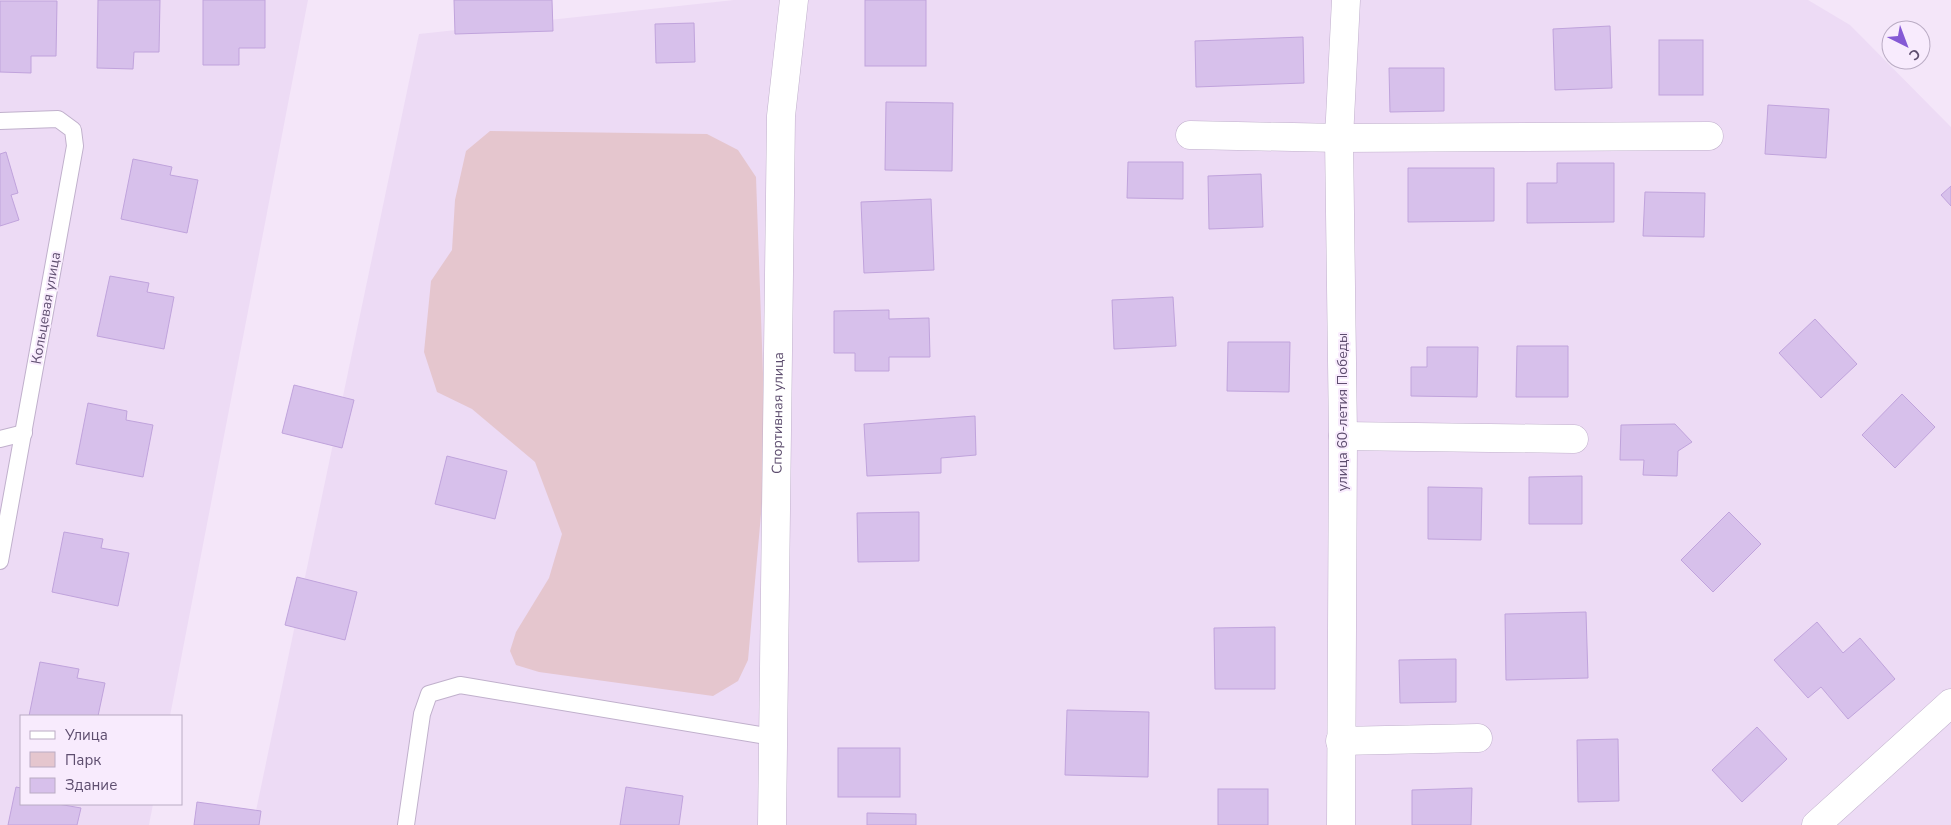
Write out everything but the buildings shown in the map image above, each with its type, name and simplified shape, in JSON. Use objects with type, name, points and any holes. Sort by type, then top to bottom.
[{"type":"street","name":"Спортивная улица","points":[[772,825],[781,116],[794,0]]},
{"type":"street","name":"улица 60-летия Победы","points":[[1341,825],[1343,436],[1339,138],[1346,0]]},
{"type":"street","points":[[1190,135],[1339,138],[1709,136]]},
{"type":"street","points":[[1343,436],[1574,439]]},
{"type":"street","points":[[1816,825],[1951,702]]},
{"type":"street","points":[[1340,741],[1478,738]]},
{"type":"lane","name":"Кольцевая улица","points":[[0,121],[58,119],[73,130],[75,146],[0,561]]},
{"type":"lane","points":[[0,439],[24,433]]},
{"type":"lane","points":[[406,825],[422,714],[429,694],[460,686],[772,737]]},
{"type":"shaded area","points":[[0,0],[308,0],[170,715],[20,715],[20,805],[153,805],[149,825],[0,825]]},
{"type":"shaded area","points":[[734,0],[1808,0],[1850,25],[1881,56],[1881,70],[1895,70],[1951,127],[1951,825],[253,825],[419,34]]},
{"type":"green space","points":[[490,131],[707,134],[738,150],[756,177],[766,458],[748,660],[738,681],[713,696],[539,672],[516,665],[510,651],[516,632],[549,578],[562,534],[535,462],[472,409],[437,392],[424,352],[431,281],[452,250],[455,200],[466,151]]}]
